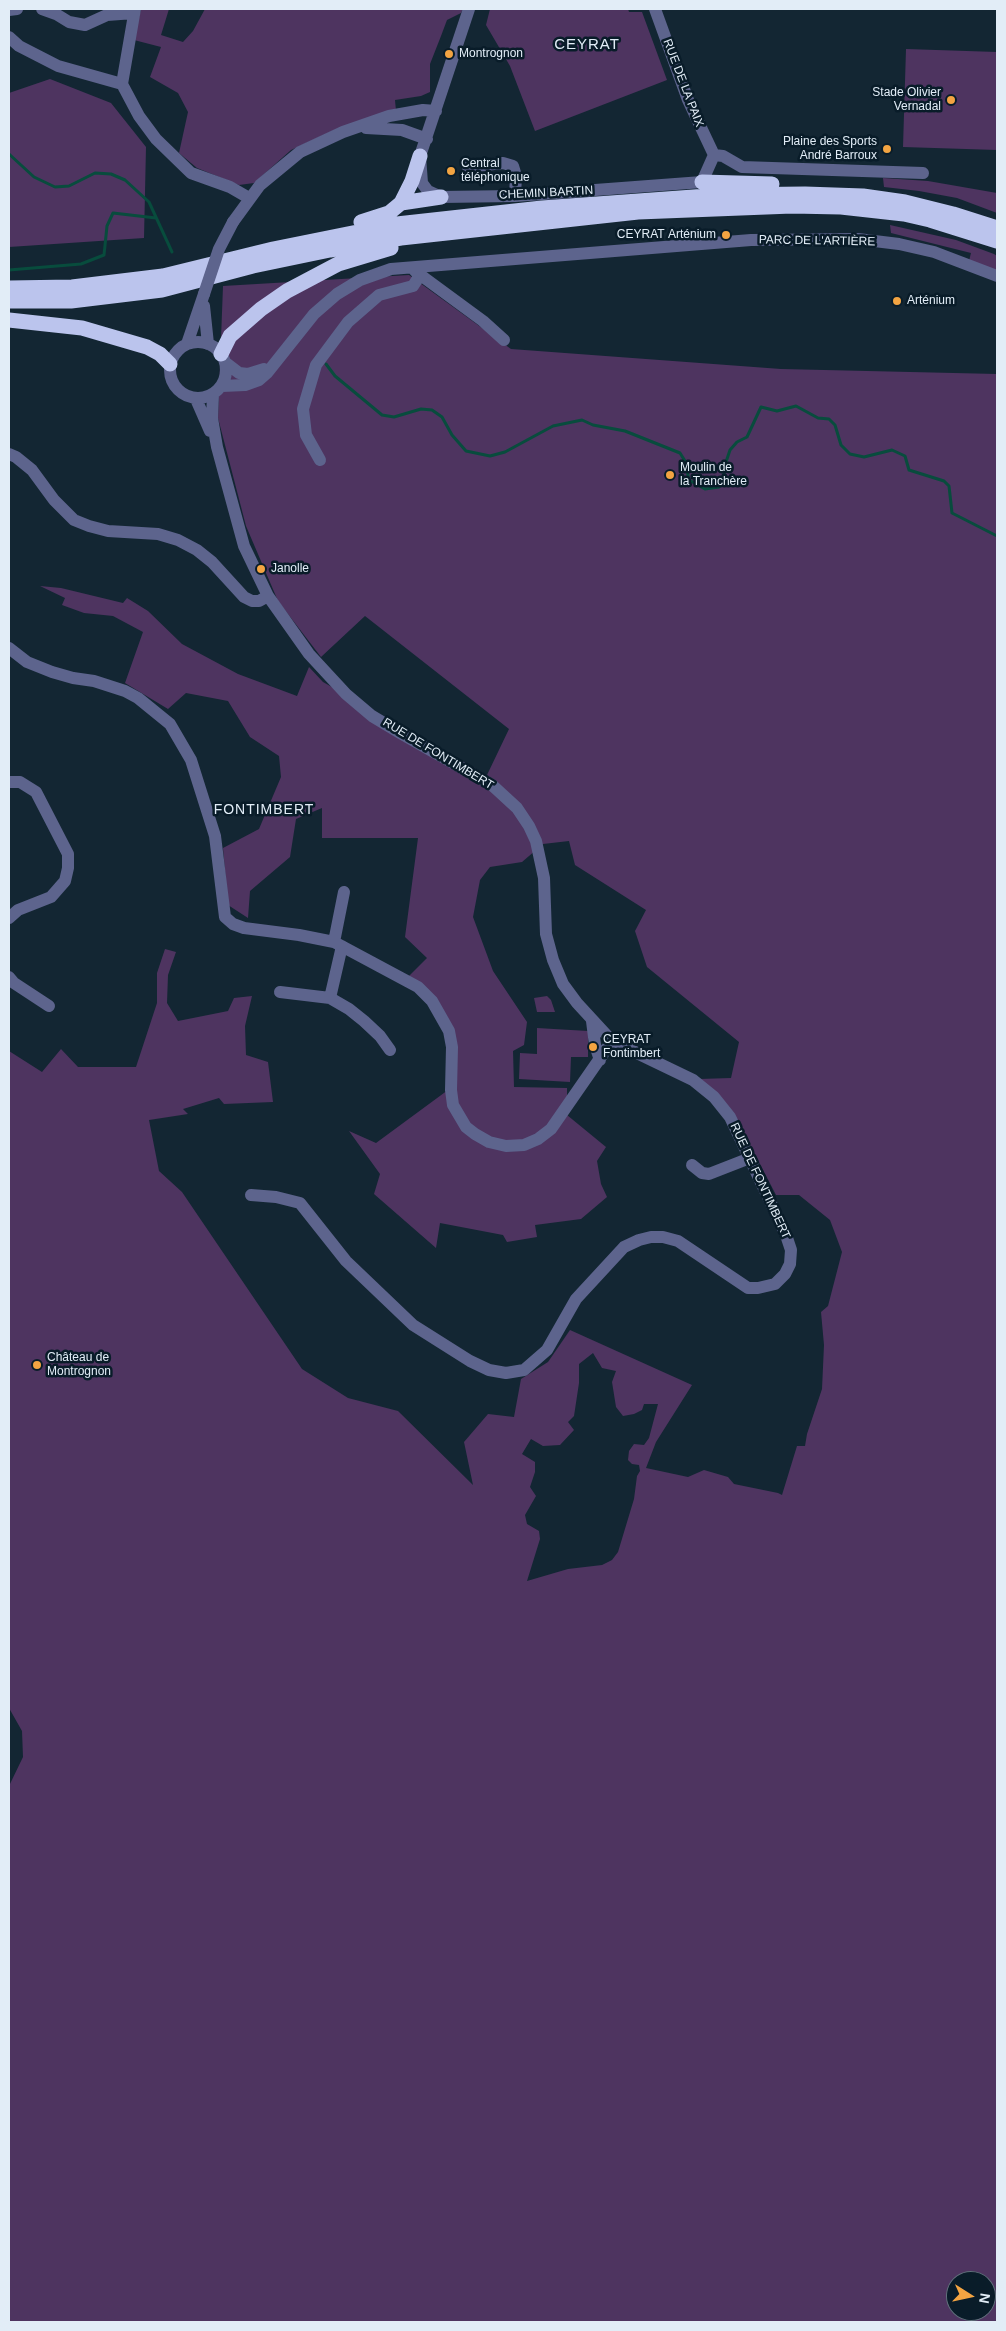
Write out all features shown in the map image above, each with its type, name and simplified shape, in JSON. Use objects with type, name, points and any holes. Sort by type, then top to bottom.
[{"type":"highway","points":[[273,248],[303,234],[375,219],[389,213],[401,203],[412,182],[420,156]]},
{"type":"highway","points":[[702,182],[854,188],[863,196]]},
{"type":"highway","points":[[9,288],[72,287],[163,276],[273,248],[397,224],[542,208],[721,194],[863,196],[914,204],[997,228]]},
{"type":"highway","points":[[401,203],[441,197]]},
{"type":"highway","points":[[9,301],[72,300],[162,290],[253,266],[330,250],[439,233],[628,213],[723,207],[841,207],[904,214],[970,231],[997,241]]},
{"type":"highway","points":[[904,214],[912,224],[945,232],[997,250]]},
{"type":"highway","points":[[223,359],[230,336],[261,309],[295,286],[338,264],[439,233]]},
{"type":"highway","points":[[9,320],[82,328],[147,348],[160,354],[170,364]]},
{"type":"street","points":[[9,10],[16,9]]},
{"type":"street","points":[[42,9],[56,14],[69,22],[85,25],[107,15],[135,11],[122,84],[139,116],[156,139],[191,173],[230,187],[248,198]]},
{"type":"street","points":[[441,197],[428,190],[422,183],[420,156],[469,9]]},
{"type":"street","name":"RUE DE LA PAIX","points":[[655,9],[688,100],[714,155]]},
{"type":"street","points":[[9,37],[19,46],[58,66],[122,84]]},
{"type":"street","points":[[187,344],[219,249],[248,198],[260,185],[300,152],[343,132],[389,116],[423,110],[436,110]]},
{"type":"street","points":[[343,132],[372,127],[402,130],[427,139]]},
{"type":"street","points":[[702,182],[714,155],[724,156],[742,167],[749,168],[923,174]]},
{"type":"street","points":[[468,166],[503,163],[513,166],[516,176],[515,196]]},
{"type":"street","name":"CHEMIN BARTIN","points":[[441,197],[515,196],[702,182]]},
{"type":"street","name":"PARC DE L'ARTIÈRE","points":[[218,390],[245,385],[259,380],[314,314],[337,294],[360,280],[391,269],[416,272],[751,240],[858,239],[899,244],[934,252],[997,276]]},
{"type":"street","points":[[320,460],[306,435],[303,409],[316,365],[348,322],[379,295],[413,286],[416,272],[483,320],[504,340]]},
{"type":"street","points":[[204,294],[204,319],[208,344]]},
{"type":"street","points":[[223,359],[227,371],[218,390],[196,399],[181,394],[171,380],[170,364],[179,349],[187,344],[201,342],[208,344],[239,373],[257,373],[275,362]]},
{"type":"street","name":"RUE DE FONTIMBERT","points":[[218,390],[212,418],[217,447],[244,546],[268,596],[308,654],[346,694],[372,716],[394,730],[492,785],[517,808],[529,826],[540,859],[544,878],[546,934],[553,960],[563,984],[592,1021],[612,1041],[693,1080],[714,1097],[730,1116],[791,1250],[787,1269],[775,1284],[748,1288],[678,1241],[663,1237],[639,1240],[624,1247],[576,1299],[547,1350],[524,1370],[506,1373],[489,1370],[470,1361],[413,1325],[346,1261],[300,1203],[276,1197],[252,1195]]},
{"type":"street","name":"RUE DE FONTIMBERT","points":[[196,399],[217,447]]},
{"type":"street","points":[[9,454],[16,457],[32,470],[54,500],[74,520],[108,531],[158,534],[178,540],[197,550],[212,562],[244,597],[252,601],[268,596]]},
{"type":"street","points":[[9,648],[27,662],[52,672],[125,690],[170,724],[191,760],[215,836],[224,917],[232,924],[244,928],[299,935],[338,944],[418,987],[432,1001],[449,1031],[452,1047],[451,1090],[453,1105],[466,1127],[490,1142],[506,1146],[524,1145],[538,1139],[551,1129],[612,1041]]},
{"type":"street","points":[[9,782],[20,782],[36,792],[68,854],[65,881],[59,890],[51,897],[18,910],[9,918]]},
{"type":"street","points":[[330,998],[344,892]]},
{"type":"street","points":[[9,977],[14,983],[49,1006]]},
{"type":"street","points":[[280,992],[330,998],[349,1009],[364,1021],[380,1036],[390,1050]]},
{"type":"street","points":[[592,1021],[595,1045],[600,1060]]},
{"type":"street","points":[[692,1165],[702,1173],[710,1174],[750,1158]]},
{"type":"shaded area","points":[[141,9],[169,9],[161,35],[183,42],[193,31],[205,9],[463,9],[461,13],[447,20],[430,64],[430,92],[421,96],[395,100],[396,111],[339,128],[291,150],[254,183],[239,185],[197,168],[179,153],[188,112],[178,93],[150,77],[161,47],[134,40]]},
{"type":"shaded area","points":[[490,9],[628,9],[629,12],[642,12],[667,80],[535,131],[510,66],[486,25]]},
{"type":"shaded area","name":"Stade Olivier Vernadal","points":[[906,49],[997,52],[997,150],[903,147]]},
{"type":"shaded area","points":[[50,79],[111,103],[146,147],[144,238],[9,247],[9,93]]},
{"type":"shaded area","points":[[883,178],[928,181],[997,193],[997,213],[957,198],[884,187]]},
{"type":"shaded area","points":[[890,225],[956,240],[994,254],[997,256],[997,273],[969,261],[971,253],[891,233]]},
{"type":"shaded area","points":[[409,275],[511,349],[781,369],[997,374],[997,2322],[9,2322],[9,1786],[23,1757],[22,1731],[9,1708],[9,1051],[42,1072],[61,1049],[78,1067],[136,1067],[157,1003],[157,973],[165,949],[176,952],[168,975],[167,1003],[178,1021],[228,1011],[234,998],[252,996],[245,1026],[246,1055],[268,1062],[273,1102],[224,1104],[219,1098],[183,1109],[188,1114],[149,1120],[159,1171],[182,1192],[302,1369],[348,1398],[398,1411],[473,1485],[464,1442],[488,1414],[514,1417],[521,1379],[548,1362],[570,1330],[692,1385],[656,1442],[646,1468],[688,1477],[704,1470],[728,1477],[734,1484],[782,1495],[797,1446],[805,1446],[807,1434],[822,1389],[824,1345],[821,1312],[828,1306],[842,1252],[830,1220],[799,1195],[776,1195],[734,1114],[699,1079],[731,1078],[739,1042],[647,967],[635,931],[646,910],[575,865],[569,841],[543,844],[522,862],[490,867],[480,880],[473,917],[493,971],[527,1022],[524,1045],[513,1051],[514,1087],[567,1088],[567,1115],[606,1147],[597,1161],[601,1184],[607,1197],[581,1219],[535,1225],[537,1237],[507,1242],[503,1235],[440,1223],[436,1248],[374,1194],[380,1174],[349,1131],[376,1143],[448,1090],[445,1016],[408,977],[427,958],[405,937],[418,838],[322,838],[322,808],[296,819],[290,857],[250,891],[248,918],[228,905],[223,848],[259,829],[281,777],[279,756],[250,737],[228,701],[186,693],[168,709],[125,683],[143,632],[113,616],[84,613],[62,605],[65,598],[40,586],[61,588],[123,603],[127,598],[148,611],[182,644],[238,674],[297,696],[309,667],[323,682],[487,775],[509,729],[365,616],[321,657],[278,601],[246,526],[218,418],[223,286]],"holes":[[[593,1353],[602,1368],[616,1371],[612,1382],[616,1407],[623,1416],[642,1410],[644,1404],[658,1404],[649,1438],[644,1445],[634,1444],[629,1451],[628,1460],[632,1464],[639,1465],[640,1471],[637,1476],[634,1499],[618,1552],[612,1560],[602,1565],[568,1569],[527,1581],[540,1539],[539,1531],[527,1524],[525,1515],[536,1496],[530,1487],[535,1472],[535,1462],[522,1454],[531,1439],[543,1446],[560,1445],[574,1430],[568,1422],[574,1416],[579,1383],[579,1364]]]},
{"type":"shaded area","points":[[547,996],[551,1000],[555,1012],[537,1012],[534,998]]},
{"type":"shaded area","points":[[537,1028],[588,1031],[588,1057],[571,1057],[570,1082],[519,1079],[520,1053],[537,1054]]},
{"type":"waterway","points":[[9,154],[34,177],[55,187],[69,186],[95,173],[111,174],[125,180],[149,202],[172,252]]},
{"type":"waterway","points":[[9,270],[81,264],[104,255],[107,226],[113,213],[156,218]]},
{"type":"waterway","points":[[326,364],[335,376],[382,415],[394,417],[421,409],[432,410],[442,417],[452,435],[466,451],[490,456],[505,452],[553,426],[582,420],[593,425],[625,431],[680,453],[685,461],[689,480],[705,489],[719,487],[724,479],[724,468],[730,450],[737,442],[747,437],[761,407],[777,411],[796,406],[818,418],[829,419],[835,425],[841,445],[850,454],[864,457],[892,450],[905,456],[909,470],[944,481],[949,486],[952,513],[997,536]]},
{"type":"place","name":"Montrognon","points":[[449,54]]},
{"type":"place","name":"Stade Olivier Vernadal","points":[[951,100]]},
{"type":"place","name":"Plaine des Sports André Barroux","points":[[887,149]]},
{"type":"place","name":"Central téléphonique","points":[[451,171]]},
{"type":"place","name":"CEYRAT Arténium","points":[[726,235]]},
{"type":"place","name":"Arténium","points":[[897,301]]},
{"type":"place","name":"Moulin de la Tranchère","points":[[670,475]]},
{"type":"place","name":"Janolle","points":[[261,569]]},
{"type":"place","name":"CEYRAT Fontimbert","points":[[593,1047]]},
{"type":"place","name":"Château de Montrognon","points":[[37,1365]]},
{"type":"district","name":"CEYRAT","points":[[587,45]]},
{"type":"district","name":"FONTIMBERT","points":[[264,810]]}]
